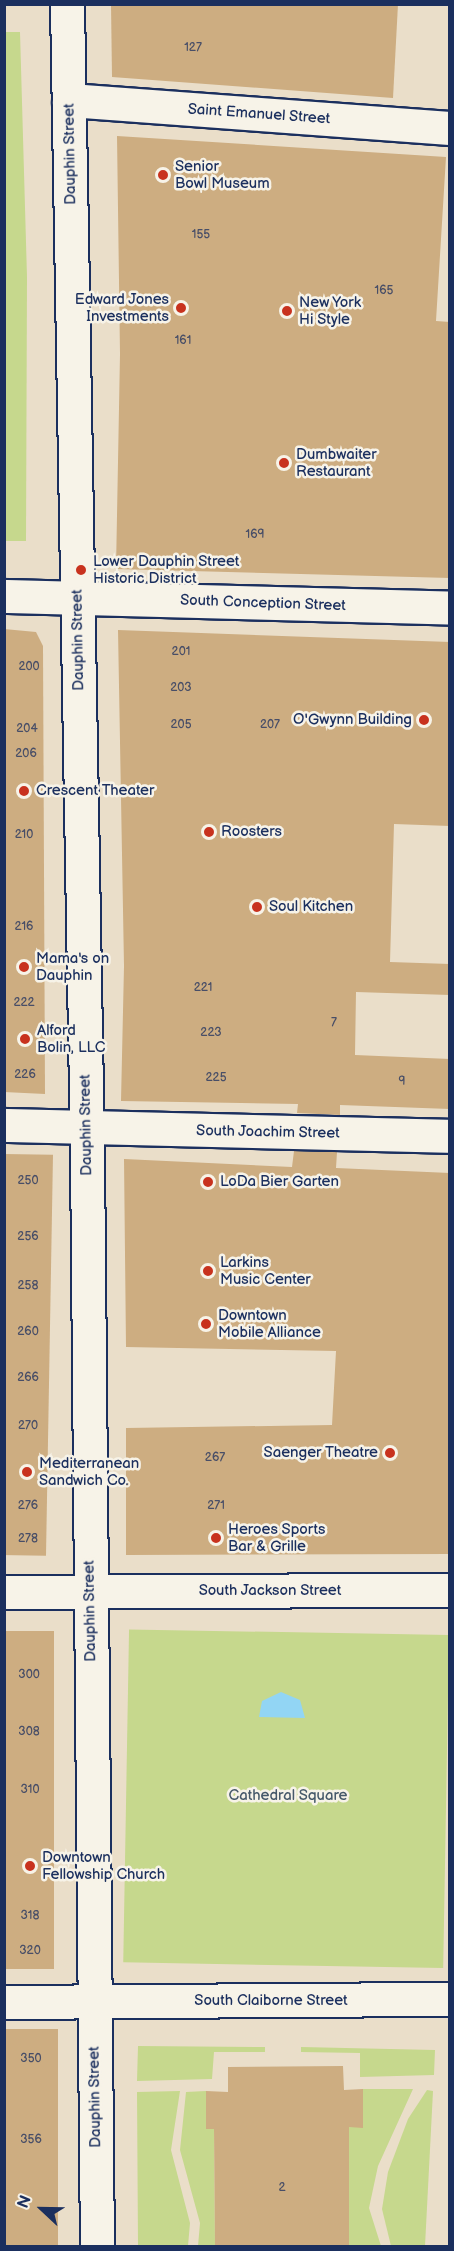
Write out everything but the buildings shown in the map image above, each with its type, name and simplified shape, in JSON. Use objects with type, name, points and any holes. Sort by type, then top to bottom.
[{"type":"street","name":"Dauphin Street","points":[[67,4],[86,1128],[92,2002],[97,2247]]},
{"type":"street","name":"Saint Emanuel Street","points":[[69,100],[450,128]]},
{"type":"street","name":"South Conception Street","points":[[4,596],[450,608]]},
{"type":"street","name":"South Joachim Street","points":[[4,1125],[450,1136]]},
{"type":"street","name":"South Jackson Street","points":[[4,1592],[450,1590]]},
{"type":"street","name":"South Claiborne Street","points":[[4,2002],[450,1999]]},
{"type":"shaded area","points":[[5,5],[449,5],[449,2246],[5,2246]]},
{"type":"green space","points":[[4,32],[20,32],[27,277],[26,541],[4,541]]},
{"type":"green space","name":"Cathedral Square","points":[[129,1629],[449,1635],[443,1968],[123,1962]]},
{"type":"green space","points":[[138,2046],[265,2047],[265,2052],[214,2052],[212,2079],[137,2081]]},
{"type":"green space","points":[[301,2047],[435,2050],[434,2075],[360,2077],[360,2053],[301,2052]]},
{"type":"green space","points":[[363,2089],[413,2089],[378,2166],[369,2208],[381,2246],[349,2246],[349,2127],[363,2127]]},
{"type":"green space","points":[[427,2090],[433,2091],[425,2246],[391,2246],[382,2209],[388,2172],[408,2119]]},
{"type":"green space","points":[[180,2091],[171,2150],[190,2223],[188,2246],[138,2246],[137,2092]]},
{"type":"green space","points":[[206,2091],[206,2129],[214,2129],[215,2246],[198,2246],[200,2223],[180,2150],[186,2092]]},
{"type":"water","points":[[281,1692],[300,1700],[305,1718],[259,1717],[262,1701]]},
{"type":"place","name":"Senior Bowl Museum","points":[[163,175]]},
{"type":"place","name":"Edward Jones Investments","points":[[181,308]]},
{"type":"place","name":"New York Hi Style","points":[[287,311]]},
{"type":"place","name":"Dumbwaiter Restaurant","points":[[284,463]]},
{"type":"place","name":"Lower Dauphin Street Historic District","points":[[81,570]]},
{"type":"place","name":"O'Gwynn Building","points":[[424,720]]},
{"type":"place","name":"Crescent Theater","points":[[24,791]]},
{"type":"place","name":"Roosters","points":[[209,832]]},
{"type":"place","name":"Soul Kitchen","points":[[257,907]]},
{"type":"place","name":"Mama's on Dauphin","points":[[24,967]]},
{"type":"place","name":"Alford Bolin, LLC","points":[[25,1039]]},
{"type":"place","name":"LoDa Bier Garten","points":[[208,1182]]},
{"type":"place","name":"Larkins Music Center","points":[[208,1271]]},
{"type":"place","name":"Downtown Mobile Alliance","points":[[206,1324]]},
{"type":"place","name":"Saenger Theatre","points":[[390,1453]]},
{"type":"place","name":"Mediterranean Sandwich Co.","points":[[27,1472]]},
{"type":"place","name":"Heroes Sports Bar & Grille","points":[[216,1538]]},
{"type":"place","name":"Downtown Fellowship Church","points":[[30,1866]]}]
